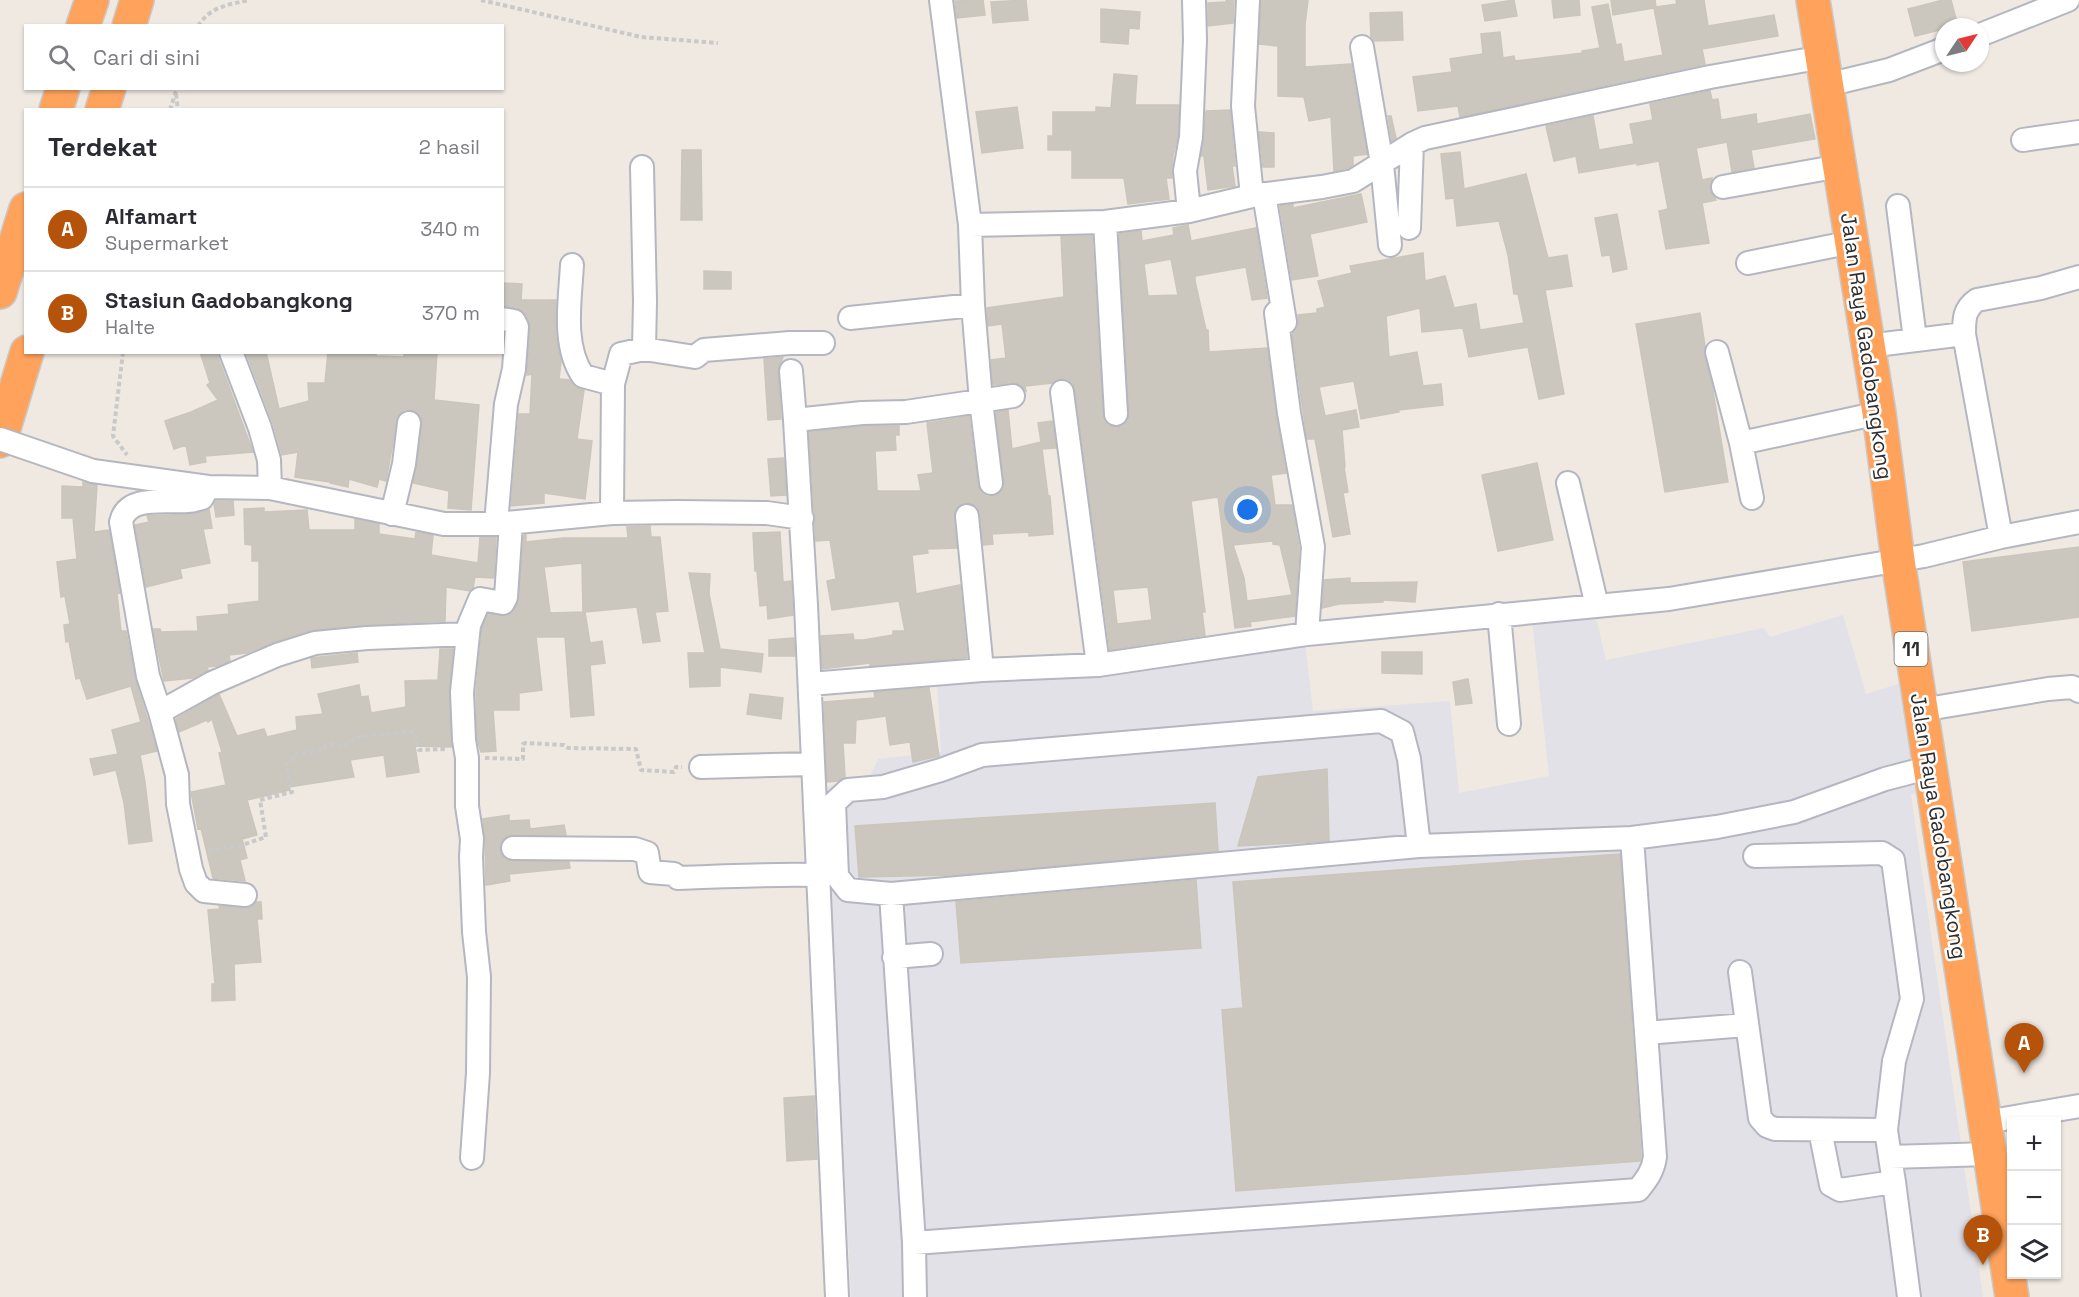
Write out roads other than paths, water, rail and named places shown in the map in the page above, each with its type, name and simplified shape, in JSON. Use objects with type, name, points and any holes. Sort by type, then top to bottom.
[{"type":"highway","points":[[84,24],[92,0]]},
{"type":"highway","points":[[130,24],[137,0]]},
{"type":"highway","name":"Jalan Raya Gadobangkong","points":[[1813,0],[1879,413],[1898,560],[2012,1297]]},
{"type":"highway","points":[[57,108],[62,90]]},
{"type":"highway","points":[[103,108],[108,90]]},
{"type":"highway","points":[[0,292],[24,215]]},
{"type":"highway","points":[[0,440],[26,354]]},
{"type":"street","points":[[941,0],[970,225],[973,304],[991,483]]},
{"type":"street","points":[[1189,211],[1185,171],[1191,137],[1195,40],[1194,0]]},
{"type":"street","points":[[1248,0],[1243,106],[1258,195],[1287,336]]},
{"type":"street","points":[[1989,31],[2067,0]]},
{"type":"street","points":[[1362,47],[1382,164],[1390,245]]},
{"type":"street","points":[[970,225],[1105,222],[1189,211],[1258,195],[1353,182],[1412,144],[1440,135],[1710,77],[1889,70],[1935,52]]},
{"type":"street","points":[[2023,140],[2079,132]]},
{"type":"street","points":[[1409,228],[1412,144]]},
{"type":"street","points":[[1723,187],[1840,166]]},
{"type":"street","points":[[642,167],[644,349]]},
{"type":"street","points":[[1898,206],[1915,339]]},
{"type":"street","points":[[1105,222],[1116,414]]},
{"type":"street","points":[[1748,263],[1852,242]]},
{"type":"street","points":[[572,265],[569,323],[574,364],[583,376],[613,384]]},
{"type":"street","points":[[2001,537],[1964,334],[1965,314],[1969,306],[1977,300],[2041,288],[2079,277]]},
{"type":"street","points":[[850,318],[973,304]]},
{"type":"street","points":[[1282,307],[1276,313],[1286,392],[1313,547],[1307,634]]},
{"type":"street","points":[[472,1158],[478,1073],[479,977],[474,932],[472,839],[462,692],[468,625],[480,599],[503,603],[506,597],[504,524],[506,404],[514,369],[517,327],[514,321],[504,319]]},
{"type":"street","points":[[1868,346],[1964,334]]},
{"type":"street","points":[[612,513],[613,384],[621,354],[644,349],[695,357],[704,350],[790,343],[823,343]]},
{"type":"street","points":[[1717,352],[1741,443],[1752,498]]},
{"type":"street","points":[[232,354],[260,428],[269,460],[270,488]]},
{"type":"street","points":[[791,370],[802,518],[837,1297]]},
{"type":"street","points":[[1062,392],[1098,665]]},
{"type":"street","points":[[795,420],[862,413],[906,412],[1013,396]]},
{"type":"street","points":[[1741,443],[1879,413]]},
{"type":"street","points":[[392,514],[404,464],[409,423]]},
{"type":"street","points":[[0,440],[93,471],[208,488],[270,488],[444,525],[504,524],[612,513],[721,511],[767,513],[802,518]]},
{"type":"street","points":[[1568,483],[1597,606]]},
{"type":"street","points":[[208,488],[202,498],[189,502],[168,500],[131,506],[123,515],[121,522],[148,676],[177,775],[178,804],[196,883],[204,891],[245,895]]},
{"type":"street","points":[[967,516],[982,670]]},
{"type":"street","points":[[810,684],[982,670],[1098,665],[1307,634],[1669,599],[1898,560],[2079,522]]},
{"type":"street","points":[[1498,614],[1509,724]]},
{"type":"street","points":[[160,712],[212,683],[277,655],[315,643],[368,638],[468,634]]},
{"type":"street","points":[[1921,710],[2048,689],[2072,687],[2079,691]]},
{"type":"street","points":[[1419,846],[1409,759],[1402,732],[1381,721],[982,755],[884,787],[848,790],[834,803],[837,876],[848,890],[891,894],[1419,846],[1632,838],[1717,827],[1794,812],[1885,778],[1931,767]]},
{"type":"street","points":[[701,767],[812,764]]},
{"type":"street","points":[[914,1243],[1638,1190],[1649,1176],[1655,1157],[1632,838]]},
{"type":"street","points":[[513,848],[635,849],[647,853],[650,872],[674,874],[678,878],[817,874]]},
{"type":"street","points":[[1755,856],[1882,853],[1893,860],[1912,999],[1894,1061],[1886,1130],[1908,1297]]},
{"type":"street","points":[[891,894],[914,1243],[915,1297]]},
{"type":"street","points":[[894,957],[931,954]]},
{"type":"street","points":[[1740,972],[1760,1118],[1767,1126],[1775,1129],[1886,1130]]},
{"type":"street","points":[[1647,1033],[1746,1025]]},
{"type":"street","points":[[1986,1122],[2079,1106]]},
{"type":"street","points":[[1820,1130],[1832,1185],[1840,1190],[1894,1182]]},
{"type":"street","points":[[1890,1157],[1989,1154]]},
{"type":"place","name":"Alfamart","points":[[2024,1073]]},
{"type":"place","name":"Stasiun Gadobangkong","points":[[1983,1265]]}]
